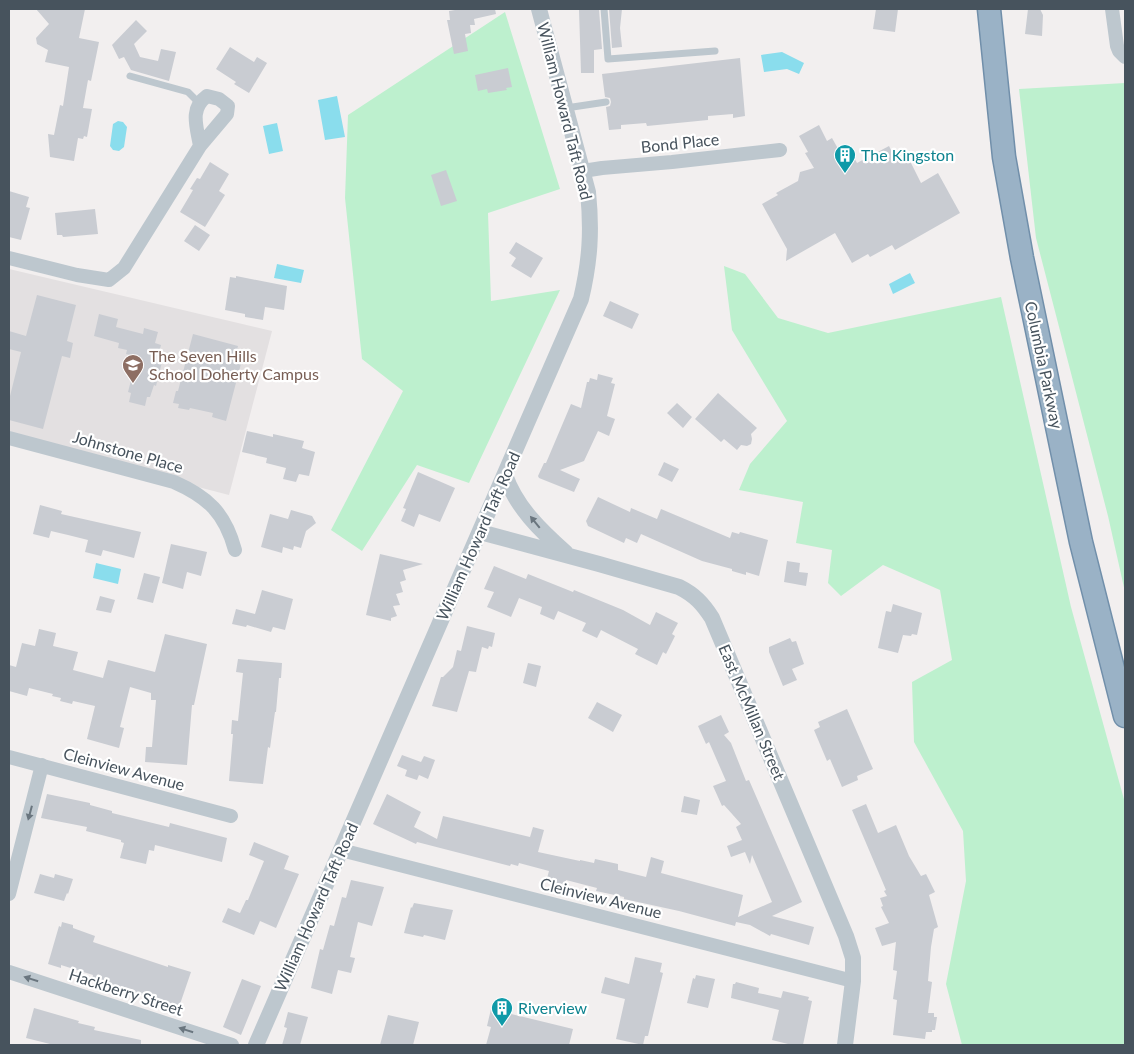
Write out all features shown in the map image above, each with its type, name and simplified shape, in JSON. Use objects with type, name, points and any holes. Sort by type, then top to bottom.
[{"type":"highway","name":"Columbia Parkway","points":[[989,9],[1004,158],[1022,258],[1081,542],[1125,716]]},
{"type":"street","name":"William Howard Taft Road","points":[[256,1045],[581,299],[588,271],[591,221],[588,192],[584,171],[539,9]]},
{"type":"street","points":[[1112,9],[1117,46],[1125,57]]},
{"type":"street","points":[[9,258],[77,275],[109,280],[124,268],[200,146],[227,114],[228,106],[219,98],[207,96],[198,102],[195,114],[200,146]]},
{"type":"street","name":"Bond Place","points":[[584,171],[780,150]]},
{"type":"street","name":"Johnstone Place","points":[[9,438],[174,482],[194,491],[216,510],[231,536],[235,550]]},
{"type":"street","points":[[505,475],[509,487],[542,532],[570,556]]},
{"type":"street","name":"East McMillan Street","points":[[480,532],[680,587],[690,592],[703,603],[712,618],[846,936],[853,958],[853,981],[845,1045]]},
{"type":"street","name":"Cleinview Avenue","points":[[9,757],[231,816]]},
{"type":"street","points":[[9,894],[42,765]]},
{"type":"street","name":"Cleinview Avenue","points":[[341,850],[853,981]]},
{"type":"street","name":"Hackberry Street","points":[[9,972],[232,1045]]},
{"type":"lane","points":[[604,9],[608,59],[715,51]]},
{"type":"lane","points":[[130,76],[188,92],[198,102]]},
{"type":"lane","points":[[565,108],[606,102]]},
{"type":"shaded area","name":"The Seven Hills School Doherty Campus","points":[[9,269],[272,331],[229,495],[9,438]]},
{"type":"green space","points":[[505,12],[560,189],[488,213],[491,301],[560,290],[469,483],[417,465],[362,551],[331,530],[403,391],[362,359],[345,198],[348,115]]},
{"type":"green space","points":[[1125,83],[1125,592],[1108,516],[1036,238],[1019,89]]},
{"type":"green space","points":[[724,266],[745,274],[778,318],[828,333],[1001,297],[1071,607],[1125,803],[1125,1045],[962,1045],[946,984],[966,881],[963,831],[914,742],[912,682],[952,660],[940,590],[883,565],[841,596],[828,583],[832,550],[796,543],[803,502],[739,490],[750,464],[787,421],[732,330]]},
{"type":"water","points":[[782,52],[804,63],[799,74],[787,69],[764,72],[761,55]]},
{"type":"water","points":[[337,96],[345,137],[325,140],[318,100]]},
{"type":"water","points":[[118,121],[123,122],[127,127],[124,147],[119,151],[113,150],[110,146],[113,124]]},
{"type":"water","points":[[277,123],[283,151],[269,154],[263,126]]},
{"type":"water","points":[[277,264],[304,270],[301,283],[274,278]]},
{"type":"water","points":[[910,273],[915,283],[893,294],[889,284]]},
{"type":"water","points":[[96,563],[121,569],[118,584],[93,578]]},
{"type":"building","points":[[36,9],[85,9],[79,38],[99,42],[91,81],[88,80],[83,108],[92,109],[87,137],[84,136],[83,139],[78,138],[74,161],[50,157],[48,134],[54,135],[60,105],[63,106],[69,67],[45,62],[48,50],[37,44],[36,38],[49,24]]},
{"type":"building","points":[[495,9],[496,14],[474,19],[475,25],[470,25],[471,33],[465,34],[468,51],[454,54],[447,20],[450,20],[449,11]]},
{"type":"building","points":[[579,9],[599,9],[602,49],[594,50],[594,73],[581,73]]},
{"type":"building","points":[[609,9],[622,9],[620,28],[622,47],[612,48]]},
{"type":"building","points":[[876,9],[898,9],[895,32],[873,29]]},
{"type":"building","points":[[1028,9],[1040,9],[1043,15],[1042,36],[1025,34]]},
{"type":"building","points":[[136,20],[147,31],[134,44],[140,57],[158,61],[161,49],[176,52],[169,81],[131,70],[124,57],[119,59],[112,45]]},
{"type":"building","points":[[230,47],[254,62],[257,57],[267,63],[249,93],[234,84],[236,82],[216,69]]},
{"type":"building","points":[[740,58],[745,116],[733,118],[733,114],[708,116],[708,120],[647,126],[646,123],[621,125],[621,129],[609,130],[606,107],[610,106],[611,102],[610,98],[605,97],[602,74]]},
{"type":"building","points":[[508,68],[512,87],[506,88],[507,90],[488,93],[487,89],[478,91],[475,75]]},
{"type":"building","points":[[819,125],[827,141],[832,138],[841,154],[850,150],[857,163],[889,146],[891,150],[896,148],[903,160],[908,157],[921,183],[938,173],[960,213],[895,250],[892,245],[870,257],[868,254],[852,263],[835,233],[786,261],[787,249],[762,204],[778,195],[776,193],[798,181],[800,172],[814,168],[805,153],[808,152],[799,136]]},
{"type":"building","points":[[210,162],[229,174],[219,191],[225,195],[205,227],[180,212],[193,190],[190,189],[197,178],[200,179]]},
{"type":"building","points":[[446,170],[457,201],[441,206],[431,175]]},
{"type":"building","points":[[9,191],[29,197],[26,207],[30,208],[21,240],[9,237]]},
{"type":"building","points":[[95,209],[98,234],[63,237],[62,235],[57,235],[55,213]]},
{"type":"building","points":[[195,225],[210,235],[199,251],[184,241]]},
{"type":"building","points":[[516,242],[543,258],[531,278],[511,266],[516,258],[509,253]]},
{"type":"building","points":[[236,276],[287,286],[284,310],[265,307],[263,320],[245,317],[245,314],[225,310],[230,277],[236,278]]},
{"type":"building","points":[[37,295],[76,305],[67,341],[73,343],[70,358],[62,356],[43,429],[9,420],[9,400],[21,352],[9,349],[9,331],[26,336]]},
{"type":"building","points":[[610,301],[639,314],[632,329],[603,316]]},
{"type":"building","points":[[99,314],[118,319],[116,327],[143,334],[144,328],[158,332],[155,343],[161,345],[157,361],[162,362],[156,386],[154,385],[150,397],[147,397],[145,406],[129,402],[131,393],[128,392],[137,357],[126,354],[127,350],[118,348],[119,343],[94,336]]},
{"type":"building","points":[[193,334],[238,346],[236,354],[243,356],[226,421],[212,417],[213,413],[190,408],[189,410],[178,408],[179,404],[173,403]]},
{"type":"building","points":[[598,374],[613,378],[611,383],[615,384],[607,416],[615,419],[609,436],[598,431],[584,461],[560,470],[580,479],[574,492],[538,476],[544,463],[546,463],[571,404],[581,408],[587,382],[589,382],[590,378],[597,380]]},
{"type":"building","points":[[718,393],[757,428],[751,434],[751,444],[747,446],[741,445],[737,450],[724,439],[721,442],[695,419]]},
{"type":"building","points":[[677,403],[692,417],[683,428],[667,413]]},
{"type":"building","points":[[247,431],[273,437],[273,434],[304,441],[302,448],[315,452],[309,476],[299,474],[296,482],[283,479],[286,468],[266,463],[267,458],[242,452]]},
{"type":"building","points":[[664,462],[679,469],[672,482],[658,475]]},
{"type":"building","points":[[418,472],[455,488],[440,522],[419,514],[414,527],[401,521],[406,509],[403,508]]},
{"type":"building","points":[[598,497],[630,512],[631,508],[657,519],[661,509],[730,538],[732,532],[739,534],[740,532],[768,540],[759,576],[746,572],[746,575],[702,561],[641,534],[637,543],[626,538],[624,543],[588,526],[586,521]]},
{"type":"building","points":[[40,505],[62,511],[61,514],[141,532],[134,558],[103,550],[101,556],[85,552],[88,540],[68,535],[51,531],[49,538],[33,534]]},
{"type":"building","points":[[291,510],[312,516],[316,523],[306,531],[301,548],[294,546],[293,550],[283,547],[282,553],[261,547],[270,514],[288,519]]},
{"type":"building","points":[[171,544],[207,552],[201,576],[187,572],[183,589],[162,583]]},
{"type":"building","points":[[380,554],[423,564],[403,570],[406,580],[400,582],[403,592],[396,594],[400,605],[393,606],[397,616],[391,618],[391,621],[366,615]]},
{"type":"building","points":[[787,561],[800,563],[799,572],[808,573],[806,586],[784,582]]},
{"type":"building","points":[[494,566],[526,579],[528,574],[573,592],[574,590],[623,610],[650,625],[656,612],[678,623],[672,634],[675,636],[666,654],[663,652],[657,665],[635,654],[638,649],[601,630],[597,638],[582,631],[586,623],[558,611],[554,620],[540,614],[542,607],[519,598],[511,617],[487,607],[494,592],[484,589]]},
{"type":"building","points":[[144,573],[160,577],[153,603],[137,599]]},
{"type":"building","points":[[262,590],[293,599],[285,630],[273,627],[271,632],[247,625],[246,627],[232,624],[236,609],[255,614]]},
{"type":"building","points":[[100,596],[115,600],[111,613],[96,610]]},
{"type":"building","points":[[893,604],[922,613],[917,635],[903,635],[898,653],[878,648],[886,611],[891,612]]},
{"type":"building","points":[[467,626],[495,633],[492,647],[489,646],[488,649],[482,647],[476,672],[469,671],[457,712],[432,706],[441,677],[453,667],[457,650],[461,651]]},
{"type":"building","points":[[39,629],[56,633],[53,646],[78,652],[73,670],[103,678],[108,660],[155,672],[165,634],[207,644],[194,705],[192,705],[187,765],[145,762],[146,747],[152,747],[156,700],[151,700],[151,693],[130,687],[120,727],[124,728],[119,748],[87,739],[95,706],[73,701],[72,704],[60,701],[61,698],[52,696],[53,694],[29,688],[27,696],[9,691],[9,665],[16,667],[22,643],[35,646]]},
{"type":"building","points":[[790,638],[792,642],[796,641],[804,664],[792,669],[797,680],[783,686],[769,652],[769,647]]},
{"type":"building","points":[[238,659],[282,663],[276,712],[270,748],[268,747],[263,784],[229,781],[233,734],[231,734],[232,720],[238,721],[243,673],[236,672]]},
{"type":"building","points":[[528,663],[541,666],[536,687],[523,683]]},
{"type":"building","points":[[597,702],[622,715],[613,732],[588,718]]},
{"type":"building","points":[[847,709],[873,769],[857,776],[858,780],[842,787],[830,759],[827,761],[814,730],[820,727],[818,722]]},
{"type":"building","points":[[721,715],[729,732],[724,735],[731,743],[746,781],[749,780],[802,902],[772,916],[814,927],[809,945],[771,934],[770,936],[750,925],[736,922],[735,926],[624,899],[624,897],[596,891],[597,888],[566,880],[564,886],[546,882],[549,871],[519,863],[518,866],[511,864],[510,866],[417,842],[416,844],[373,824],[387,794],[421,812],[414,827],[437,839],[443,816],[530,837],[533,827],[544,830],[538,852],[580,861],[594,863],[595,859],[618,864],[618,870],[646,877],[651,857],[664,861],[661,873],[743,895],[738,917],[772,902],[752,855],[750,864],[745,852],[731,857],[727,846],[742,840],[736,827],[741,824],[724,805],[722,806],[713,786],[726,781],[709,742],[706,744],[698,726]]},
{"type":"building","points":[[402,755],[421,762],[424,756],[435,760],[428,779],[419,775],[417,780],[405,776],[407,770],[397,766]]},
{"type":"building","points":[[47,794],[90,803],[90,805],[112,811],[112,813],[169,827],[170,823],[227,838],[222,862],[155,845],[154,851],[149,850],[146,864],[120,858],[124,843],[121,840],[86,831],[87,827],[41,818]]},
{"type":"building","points":[[684,796],[700,800],[697,815],[681,812]]},
{"type":"building","points":[[866,804],[878,833],[896,825],[909,856],[921,876],[926,874],[935,892],[929,895],[938,927],[934,929],[931,947],[928,981],[932,982],[928,1013],[934,1013],[934,1017],[937,1017],[935,1030],[926,1032],[925,1039],[893,1035],[897,1000],[893,999],[897,971],[893,970],[896,942],[882,946],[875,928],[889,923],[881,907],[883,906],[880,898],[887,896],[884,891],[886,890],[852,810]]},
{"type":"building","points":[[254,842],[289,856],[284,869],[299,874],[276,928],[260,921],[254,935],[222,922],[228,908],[240,913],[246,900],[248,900],[264,861],[249,855]]},
{"type":"building","points":[[40,874],[54,878],[55,874],[73,879],[64,901],[34,893]]},
{"type":"building","points":[[351,880],[384,887],[372,926],[358,922],[350,957],[355,958],[351,973],[338,970],[332,994],[311,988],[320,949],[323,950],[330,925],[334,926],[342,897],[346,898]]},
{"type":"building","points":[[414,903],[453,910],[445,940],[404,933],[411,907]]},
{"type":"building","points":[[62,922],[73,925],[73,928],[95,936],[93,942],[168,967],[168,965],[191,972],[179,1007],[92,979],[93,975],[61,965],[61,968],[48,964],[59,926],[61,927]]},
{"type":"building","points":[[635,957],[662,963],[660,972],[663,973],[648,1036],[645,1036],[643,1045],[616,1039],[625,999],[601,993],[605,977],[629,984]]},
{"type":"building","points":[[696,975],[715,979],[708,1008],[687,1003],[693,978],[695,979]]},
{"type":"building","points":[[242,979],[261,986],[241,1035],[223,1027]]},
{"type":"building","points":[[736,982],[759,988],[758,993],[781,998],[783,991],[809,997],[808,1000],[812,1001],[803,1045],[792,1045],[772,1040],[779,1010],[731,998],[733,984]]},
{"type":"building","points":[[34,1008],[79,1021],[78,1023],[95,1027],[94,1030],[141,1040],[141,1045],[54,1045],[26,1038]]},
{"type":"building","name":"Riverview","points":[[491,1009],[573,1029],[569,1045],[486,1045],[491,1027],[487,1026]]},
{"type":"building","points":[[288,1012],[308,1017],[300,1045],[282,1045],[287,1028],[284,1027]]},
{"type":"building","points":[[388,1015],[419,1022],[413,1045],[380,1045]]},
{"type":"place","name":"The Kingston","points":[[845,174]]},
{"type":"place","name":"The Seven Hills School Doherty Campus","points":[[133,384]]},
{"type":"place","name":"Riverview","points":[[502,1027]]}]
